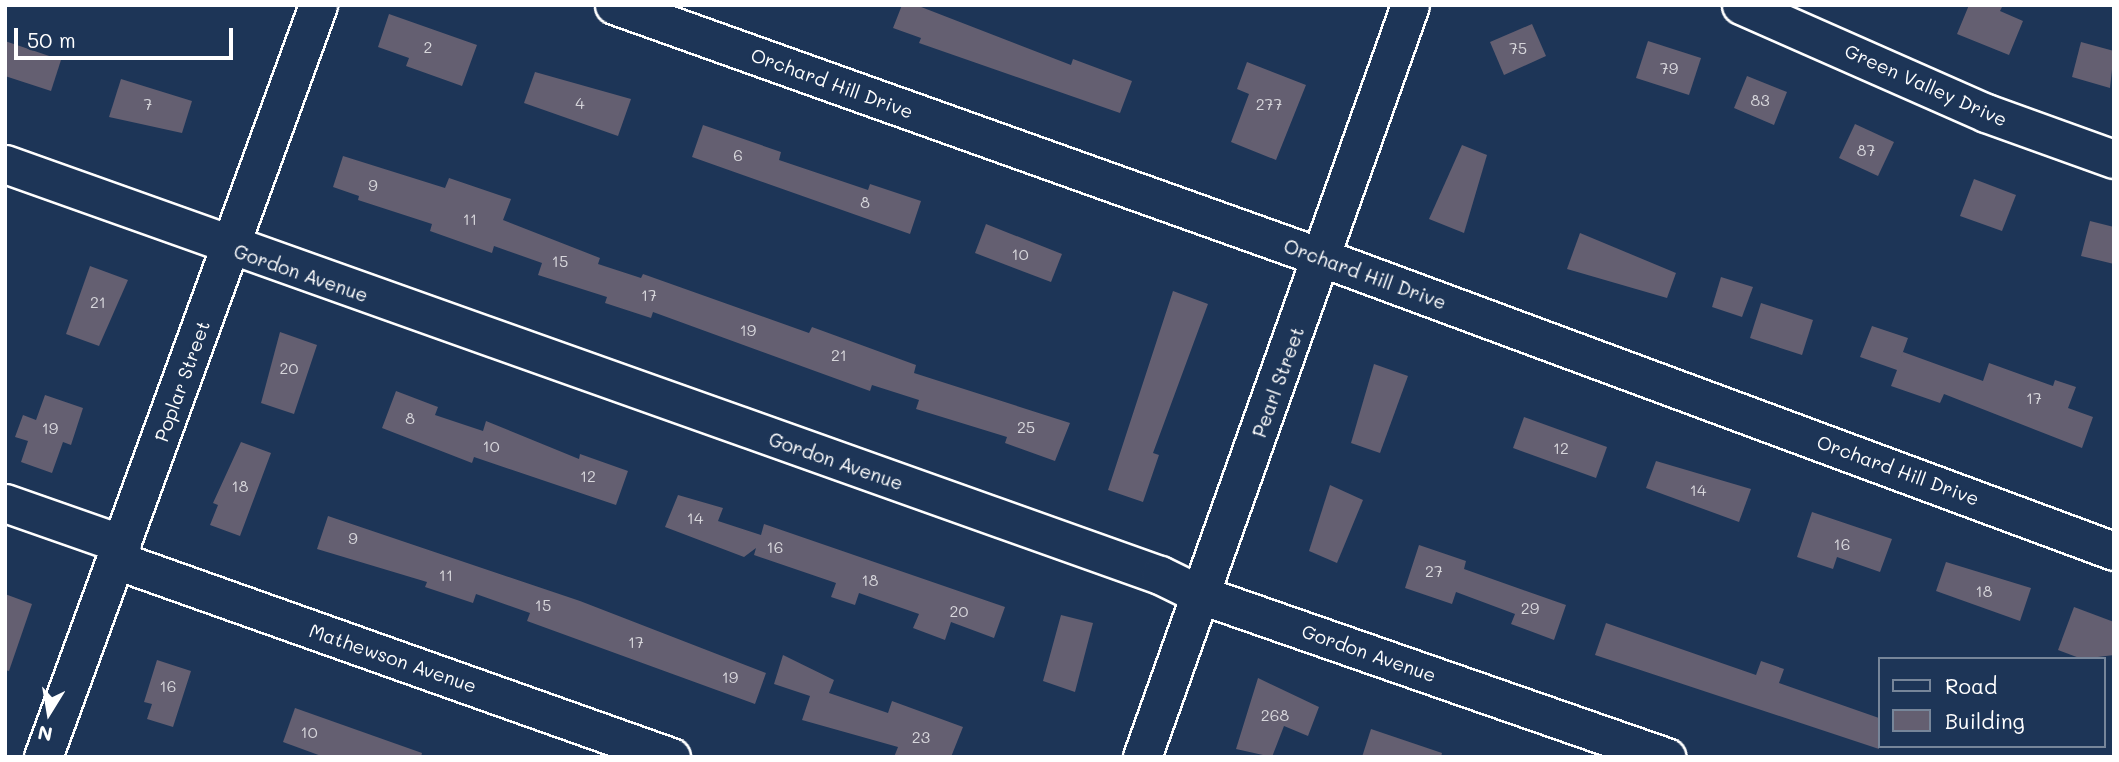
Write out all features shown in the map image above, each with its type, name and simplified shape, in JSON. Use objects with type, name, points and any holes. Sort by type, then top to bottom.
[{"type":"street","name":"Poplar Street","points":[[43,757],[318,5]]},
{"type":"street","name":"Orchard Hill Drive","points":[[614,5],[1323,258],[2114,551]]},
{"type":"street","name":"Pearl Street","points":[[1142,757],[1323,258],[1410,5]]},
{"type":"street","name":"Green Valley Drive","points":[[1741,5],[1986,113],[2114,159]]},
{"type":"street","name":"Gordon Avenue","points":[[5,164],[230,248],[1160,575],[1200,595],[1667,757]]},
{"type":"street","name":"Mathewson Avenue","points":[[5,503],[119,552],[671,757]]},
{"type":"building","points":[[902,5],[916,5],[1071,65],[1073,59],[1132,81],[1120,113],[919,43],[921,38],[893,28]]},
{"type":"building","points":[[1969,5],[2003,5],[2000,11],[2023,21],[2009,55],[1957,34]]},
{"type":"building","points":[[389,14],[477,45],[462,86],[406,66],[409,58],[378,47]]},
{"type":"building","points":[[1532,24],[1546,56],[1504,75],[1490,42]]},
{"type":"building","points":[[5,41],[61,60],[51,91],[5,76]]},
{"type":"building","points":[[1648,41],[1701,58],[1689,95],[1636,78]]},
{"type":"building","points":[[2081,42],[2114,51],[2110,88],[2072,77]]},
{"type":"building","points":[[1247,62],[1306,85],[1276,160],[1231,142],[1249,94],[1237,89]]},
{"type":"building","points":[[535,72],[631,99],[618,136],[524,103]]},
{"type":"building","points":[[1747,76],[1787,92],[1774,125],[1734,108]]},
{"type":"building","points":[[121,79],[192,101],[182,133],[109,117]]},
{"type":"building","points":[[1855,124],[1894,142],[1878,176],[1839,158]]},
{"type":"building","points":[[703,125],[781,152],[779,160],[868,190],[870,184],[921,201],[910,234],[692,157]]},
{"type":"building","points":[[1462,145],[1487,155],[1464,233],[1429,219]]},
{"type":"building","points":[[343,156],[445,188],[449,178],[511,199],[503,220],[600,258],[598,264],[641,278],[643,274],[809,333],[812,327],[916,365],[914,373],[1070,423],[1055,461],[1005,443],[1007,437],[916,409],[919,400],[872,385],[870,391],[653,312],[651,318],[605,303],[607,297],[538,275],[542,263],[494,246],[492,253],[430,231],[432,224],[358,200],[359,196],[333,187]]},
{"type":"building","points":[[1974,179],[2016,195],[2002,231],[1960,216]]},
{"type":"building","points":[[2090,221],[2114,227],[2114,264],[2081,256]]},
{"type":"building","points":[[986,224],[1062,254],[1051,282],[975,253]]},
{"type":"building","points":[[1580,233],[1676,273],[1667,298],[1567,269]]},
{"type":"building","points":[[90,266],[128,280],[99,346],[66,334]]},
{"type":"building","points":[[1721,277],[1753,287],[1742,317],[1712,307]]},
{"type":"building","points":[[1173,291],[1208,304],[1153,453],[1159,455],[1143,502],[1108,490]]},
{"type":"building","points":[[1761,303],[1813,320],[1802,355],[1750,338]]},
{"type":"building","points":[[1872,326],[1908,338],[1899,363],[1903,352],[1983,381],[1989,363],[2053,386],[2055,380],[2076,387],[2068,408],[2093,417],[2082,448],[1944,394],[1940,403],[1891,386],[1897,370],[1860,357]]},
{"type":"building","points":[[280,332],[317,345],[294,414],[261,403]]},
{"type":"building","points":[[1374,364],[1408,376],[1380,453],[1351,443]]},
{"type":"building","points":[[396,391],[438,407],[435,415],[483,431],[486,421],[579,459],[580,454],[628,471],[616,505],[474,457],[472,463],[382,428]]},
{"type":"building","points":[[45,395],[83,408],[71,445],[63,442],[52,473],[21,462],[28,441],[15,437],[23,415],[36,420]]},
{"type":"building","points":[[1524,417],[1607,447],[1596,478],[1513,448]]},
{"type":"building","points":[[241,442],[271,453],[240,536],[210,525],[218,505],[213,503]]},
{"type":"building","points":[[1656,461],[1751,489],[1739,522],[1646,488]]},
{"type":"building","points":[[1330,485],[1363,500],[1337,563],[1309,551]]},
{"type":"building","points":[[678,495],[723,508],[718,521],[761,535],[764,524],[1005,607],[994,638],[951,622],[945,640],[913,628],[919,614],[859,593],[855,605],[831,597],[836,583],[754,555],[756,548],[744,557],[665,527]]},
{"type":"building","points":[[1812,512],[1892,539],[1880,572],[1837,557],[1833,569],[1797,557]]},
{"type":"building","points":[[328,516],[580,601],[766,673],[755,704],[527,621],[530,613],[476,594],[473,603],[425,587],[427,582],[317,549]]},
{"type":"building","points":[[1419,545],[1466,561],[1464,569],[1566,605],[1554,640],[1511,624],[1515,614],[1456,592],[1452,604],[1405,588]]},
{"type":"building","points":[[1946,562],[2031,588],[2020,621],[1936,591]]},
{"type":"building","points":[[5,594],[32,604],[9,671],[5,670]]},
{"type":"building","points":[[2074,607],[2114,622],[2114,655],[2077,657],[2058,650]]},
{"type":"building","points":[[1061,615],[1093,623],[1075,692],[1043,681]]},
{"type":"building","points":[[1606,623],[1756,675],[1761,661],[1784,669],[1779,683],[1878,718],[1879,749],[1595,655]]},
{"type":"building","points":[[783,655],[834,680],[829,693],[888,713],[892,701],[963,727],[951,757],[894,757],[898,747],[802,720],[810,696],[774,684]]},
{"type":"building","points":[[157,660],[191,671],[173,727],[147,719],[152,704],[144,702]]},
{"type":"building","points":[[1258,678],[1319,707],[1308,736],[1284,726],[1272,757],[1236,749]]},
{"type":"building","points":[[295,708],[422,753],[421,757],[324,757],[283,742]]},
{"type":"building","points":[[1371,729],[1442,753],[1441,757],[1362,757]]}]
